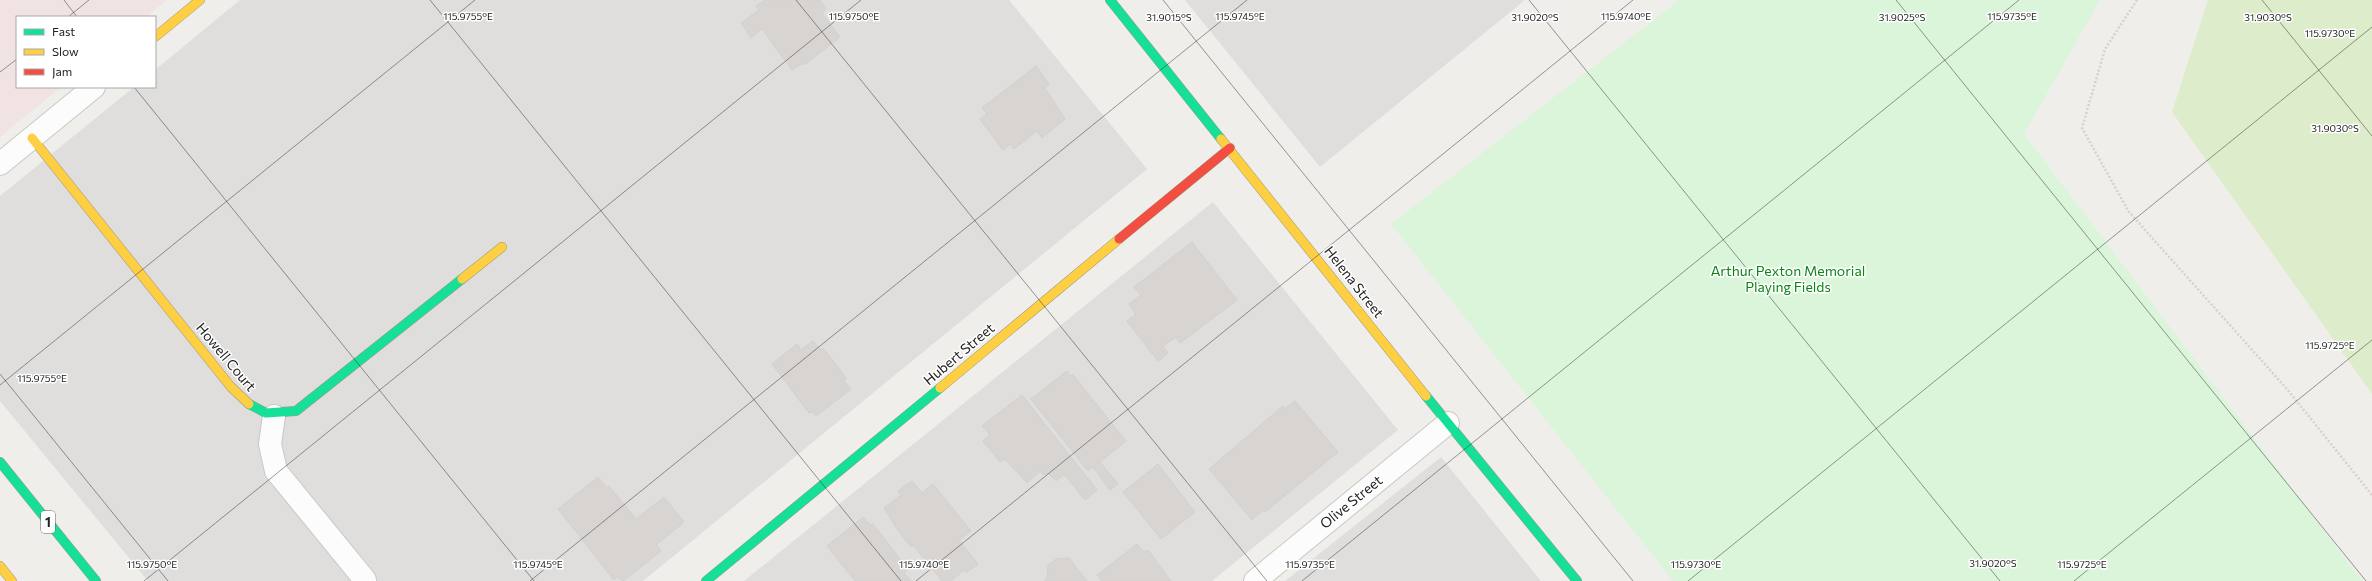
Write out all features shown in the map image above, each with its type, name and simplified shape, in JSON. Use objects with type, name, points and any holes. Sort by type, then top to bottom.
[{"type":"main road","points":[[156,36],[200,0]]},
{"type":"main road","name":"Helena Street","points":[[1110,0],[1576,581]]},
{"type":"main road","name":"Howell Court","points":[[32,138],[231,388],[250,407],[274,416]]},
{"type":"main road","name":"Hubert Street","points":[[706,581],[1230,148]]},
{"type":"main road","points":[[274,416],[296,411],[502,246]]},
{"type":"main road","name":"1","points":[[0,462],[96,581]]},
{"type":"main road","points":[[0,566],[12,581]]},
{"type":"street","points":[[0,164],[93,88]]},
{"type":"street","points":[[274,416],[270,444],[276,471],[365,580]]},
{"type":"street","name":"Olive Street","points":[[1255,581],[1448,423]]},
{"type":"path","points":[[2137,0],[2105,49],[2082,128],[2128,212],[2286,389],[2372,495]]},
{"type":"shaded area","points":[[0,0],[167,0],[147,16],[16,16],[16,88],[60,88],[0,137]]},
{"type":"shaded area","points":[[240,0],[1009,0],[1147,169],[643,581],[148,581],[0,401],[0,196],[133,88],[156,88],[156,69]]},
{"type":"shaded area","points":[[1185,0],[1525,0],[1320,167]]},
{"type":"shaded area","points":[[1213,202],[1398,430],[1212,581],[744,581]]},
{"type":"shaded area","points":[[1441,457],[1541,581],[1285,581]]},
{"type":"green space","name":"Arthur Pexton Memorial Playing Fields","points":[[1679,0],[2100,0],[2024,134],[2362,581],[1673,581],[1391,224]]},
{"type":"green space","points":[[2208,0],[2372,0],[2372,394],[2172,112]]},
{"type":"building","points":[[765,0],[820,0],[826,9],[822,13],[840,37],[804,65],[803,63],[792,70],[762,29],[751,38],[741,23],[759,10],[756,6]]},
{"type":"building","points":[[1036,66],[1049,84],[1045,88],[1065,119],[1042,138],[1037,131],[1014,149],[1010,144],[1003,150],[980,119],[987,114],[982,108]]},
{"type":"building","points":[[1192,242],[1237,300],[1180,343],[1176,337],[1163,346],[1168,353],[1158,361],[1127,321],[1136,314],[1129,304],[1141,295],[1134,287]]},
{"type":"building","points":[[813,341],[821,350],[823,348],[846,378],[844,381],[851,389],[816,416],[812,412],[809,413],[772,364],[797,344],[801,350]]},
{"type":"building","points":[[1067,371],[1071,376],[1073,375],[1126,441],[1100,462],[1118,484],[1110,490],[1093,467],[1088,471],[1031,399]]},
{"type":"building","points":[[1022,395],[1097,490],[1085,500],[1064,474],[1056,481],[1048,473],[1043,475],[1040,471],[1027,483],[1005,459],[1000,462],[983,441],[990,435],[982,426]]},
{"type":"building","points":[[1295,401],[1338,452],[1265,512],[1263,510],[1252,520],[1209,469],[1283,406],[1285,409]]},
{"type":"building","points":[[1158,464],[1195,512],[1161,539],[1123,492]]},
{"type":"building","points":[[598,477],[607,488],[609,486],[636,519],[664,497],[684,522],[656,545],[661,551],[623,581],[617,577],[614,580],[558,509]]},
{"type":"building","points":[[912,481],[922,493],[933,484],[971,531],[959,540],[978,564],[967,572],[964,570],[951,581],[942,581],[913,545],[911,547],[897,529],[884,508],[901,495],[898,491]]},
{"type":"building","points":[[863,517],[870,525],[873,524],[908,569],[904,573],[911,581],[855,581],[827,546]]},
{"type":"building","points":[[1137,544],[1144,552],[1148,550],[1171,581],[1102,581],[1097,575]]},
{"type":"building","points":[[1069,558],[1087,581],[1044,581],[1047,579],[1048,565],[1056,559]]},
{"type":"traffic: fast","points":[[1110,0],[1221,139]]},
{"type":"traffic: fast","points":[[249,404],[266,413],[296,411],[462,279]]},
{"type":"traffic: fast","points":[[706,581],[940,388]]},
{"type":"traffic: fast","points":[[1426,396],[1577,581]]},
{"type":"traffic: fast","points":[[0,462],[96,581]]},
{"type":"traffic: slow","points":[[156,36],[200,0]]},
{"type":"traffic: slow","points":[[32,138],[231,387],[249,404]]},
{"type":"traffic: slow","points":[[1221,139],[1426,396]]},
{"type":"traffic: slow","points":[[940,388],[1119,239]]},
{"type":"traffic: slow","points":[[462,279],[502,247]]},
{"type":"traffic: slow","points":[[0,566],[12,581]]},
{"type":"traffic: jam","points":[[1119,239],[1230,148]]}]
